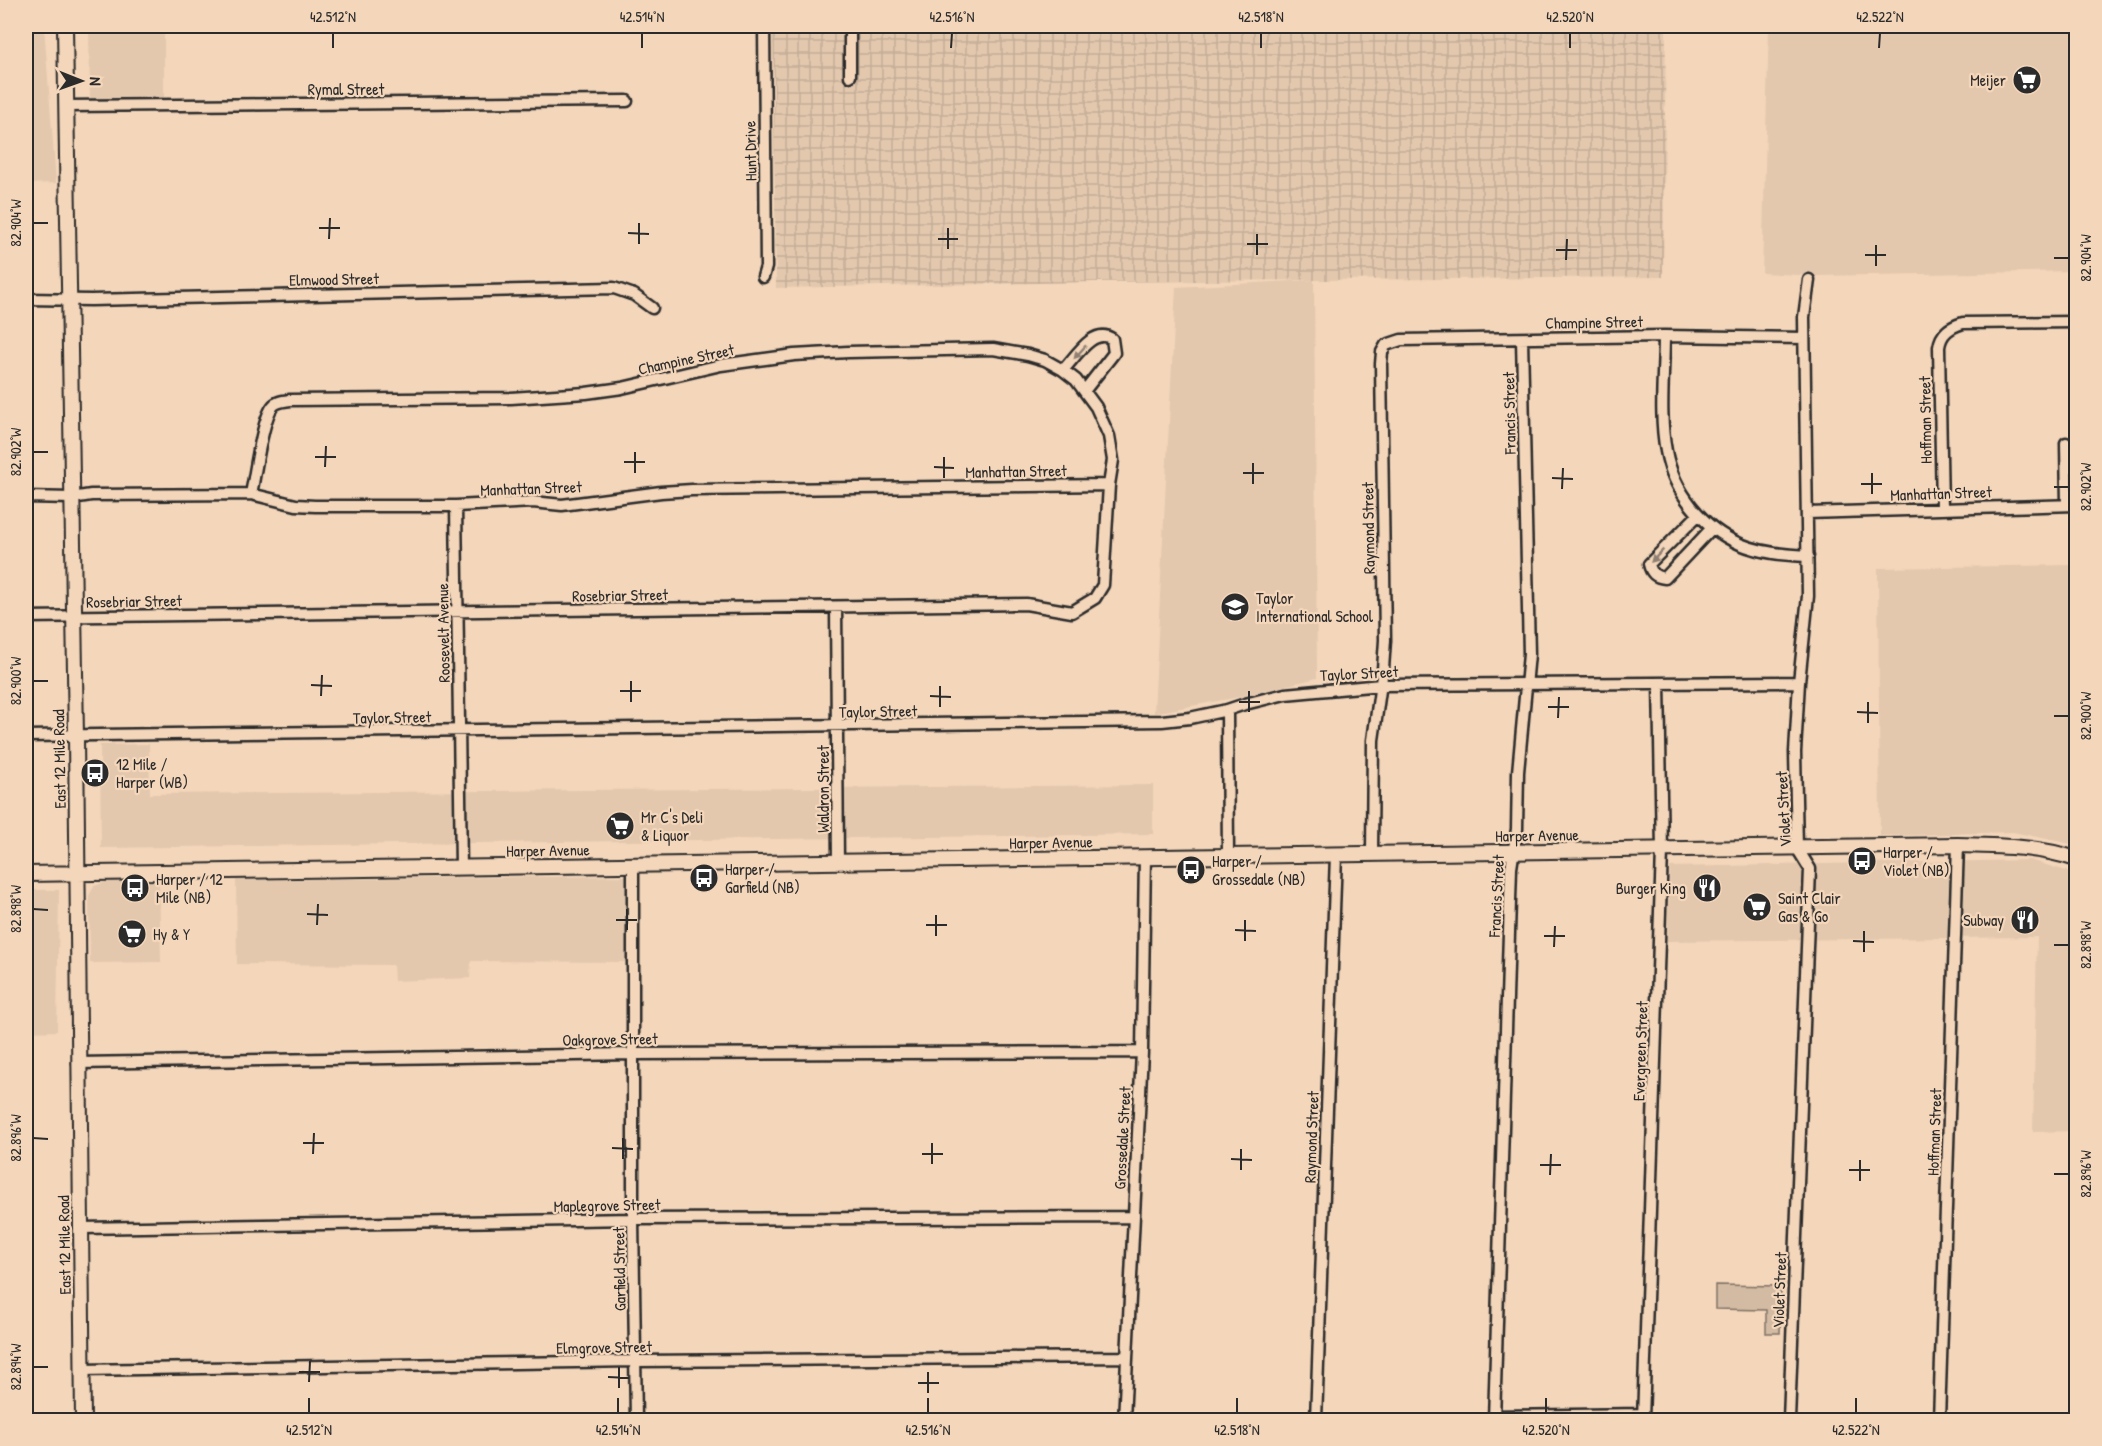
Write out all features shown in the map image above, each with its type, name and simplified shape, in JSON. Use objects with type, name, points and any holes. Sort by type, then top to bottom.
[{"type":"main road","name":"East 12 Mile Road","points":[[65,26],[76,737],[83,1420]]},
{"type":"main road","name":"Harper Avenue","points":[[26,874],[1958,845],[2005,846],[2039,850],[2076,859]]},
{"type":"street","name":"Hunt Drive","points":[[764,26],[766,267],[764,277]]},
{"type":"street","points":[[850,26],[850,76]]},
{"type":"street","name":"Rymal Street","points":[[66,106],[627,101]]},
{"type":"street","name":"Violet Street","points":[[1789,1420],[1810,869],[1797,848],[1795,752],[1799,682],[1806,628],[1808,556],[1804,338],[1809,280]]},
{"type":"street","name":"Elmwood Street","points":[[26,298],[599,289],[624,291],[652,308]]},
{"type":"street","name":"Hoffman Street","points":[[1942,508],[1939,347],[1944,333],[1963,323],[2076,322]]},
{"type":"street","points":[[1063,370],[1095,337],[1104,335],[1112,339],[1114,347],[1111,358],[1085,390]]},
{"type":"street","points":[[1664,336],[1663,423],[1666,451],[1681,491],[1698,515],[1712,528],[1740,544],[1759,550],[1808,556]]},
{"type":"street","name":"Champine Street","points":[[1386,345],[1401,340],[1664,336],[1804,338]]},
{"type":"street","name":"Francis Street","points":[[1494,1418],[1511,868],[1517,829],[1521,727],[1527,684],[1529,621],[1522,339]]},
{"type":"street","name":"Raymond Street","points":[[1372,854],[1373,740],[1385,640],[1381,364],[1382,352],[1386,345]]},
{"type":"street","name":"Champine Street","points":[[251,494],[269,413],[273,406],[290,400],[511,398],[586,393],[622,388],[721,365],[794,355],[993,349],[1045,360],[1063,370],[1085,390],[1096,407],[1109,436],[1113,460],[1109,485]]},
{"type":"street","points":[[2066,443],[2072,505]]},
{"type":"street","name":"Manhattan Street","points":[[26,498],[72,498],[92,495],[251,494],[296,505],[456,506],[533,502],[562,505],[692,490],[1109,485]]},
{"type":"street","name":"Rosebriar Street","points":[[26,618],[1026,604],[1066,612],[1079,609],[1095,598],[1103,585],[1109,485]]},
{"type":"street","name":"Manhattan Street","points":[[1807,513],[2072,505]]},
{"type":"street","name":"Roosevelt Avenue","points":[[456,506],[461,868]]},
{"type":"street","points":[[1698,515],[1649,564],[1651,571],[1658,577],[1665,578],[1712,528]]},
{"type":"street","name":"Waldron Street","points":[[836,607],[838,863]]},
{"type":"street","name":"Taylor Street","points":[[26,736],[1162,721],[1227,711],[1285,694],[1381,685],[1799,682]]},
{"type":"street","name":"Evergreen Street","points":[[1643,1417],[1662,851],[1659,683]]},
{"type":"street","points":[[1227,711],[1228,856]]},
{"type":"street","name":"Hoffman Street","points":[[1939,1420],[1958,845]]},
{"type":"street","name":"Raymond Street","points":[[1317,1420],[1336,855]]},
{"type":"street","name":"Grossedale Street","points":[[1124,1420],[1142,1052],[1145,857]]},
{"type":"street","name":"Garfield Street","points":[[633,866],[633,1219],[636,1420]]},
{"type":"street","name":"Oakgrove Street","points":[[78,1064],[633,1054],[1142,1052]]},
{"type":"street","name":"Maplegrove Street","points":[[81,1228],[633,1219],[1133,1217]]},
{"type":"street","name":"Elmgrove Street","points":[[82,1370],[635,1361],[1127,1357]]},
{"type":"street","points":[[1494,1418],[1643,1417]]},
{"type":"shaded area","points":[[26,26],[44,26],[56,183],[26,184]]},
{"type":"shaded area","points":[[89,26],[164,26],[164,98],[90,99]]},
{"type":"shaded area","points":[[773,26],[1666,26],[1663,277],[1094,282],[776,288]]},
{"type":"shaded area","points":[[1769,26],[2076,26],[2076,271],[1817,276],[1762,273]]},
{"type":"shaded area","points":[[1314,280],[1317,678],[1234,698],[1154,713],[1176,287]]},
{"type":"shaded area","points":[[2076,565],[2076,845],[2013,832],[1880,836],[1878,568]]},
{"type":"shaded area","points":[[149,744],[150,794],[1153,785],[1153,834],[101,848],[100,745]]},
{"type":"shaded area","points":[[2030,860],[2076,874],[2076,1131],[2033,1132],[2037,937],[1667,941],[1670,867]]},
{"type":"shaded area","points":[[627,876],[628,962],[471,961],[470,978],[394,981],[393,965],[237,964],[236,880]]},
{"type":"shaded area","points":[[106,882],[159,882],[161,962],[90,963],[89,896],[94,886]]},
{"type":"shaded area","points":[[26,890],[59,890],[57,1031],[26,1032]]},
{"type":"shaded area","points":[[1715,1285],[1781,1286],[1780,1333],[1766,1333],[1766,1310],[1715,1309]]},
{"type":"place","name":"Meijer","points":[[2027,80]]},
{"type":"place","name":"Taylor International School","points":[[1235,607]]},
{"type":"place","name":"12 Mile / Harper (WB)","points":[[95,773]]},
{"type":"place","name":"Mr C's Deli & Liquor","points":[[620,826]]},
{"type":"place","name":"Harper / Violet (NB)","points":[[1862,861]]},
{"type":"place","name":"Harper / Grossedale (NB)","points":[[1191,870]]},
{"type":"place","name":"Harper / Garfield (NB)","points":[[704,878]]},
{"type":"place","name":"Harper / 12 Mile (NB)","points":[[135,888]]},
{"type":"place","name":"Burger King","points":[[1707,888]]},
{"type":"place","name":"Saint Clair Gas & Go","points":[[1757,907]]},
{"type":"place","name":"Subway","points":[[2025,920]]},
{"type":"place","name":"Hy & Y","points":[[132,934]]}]
